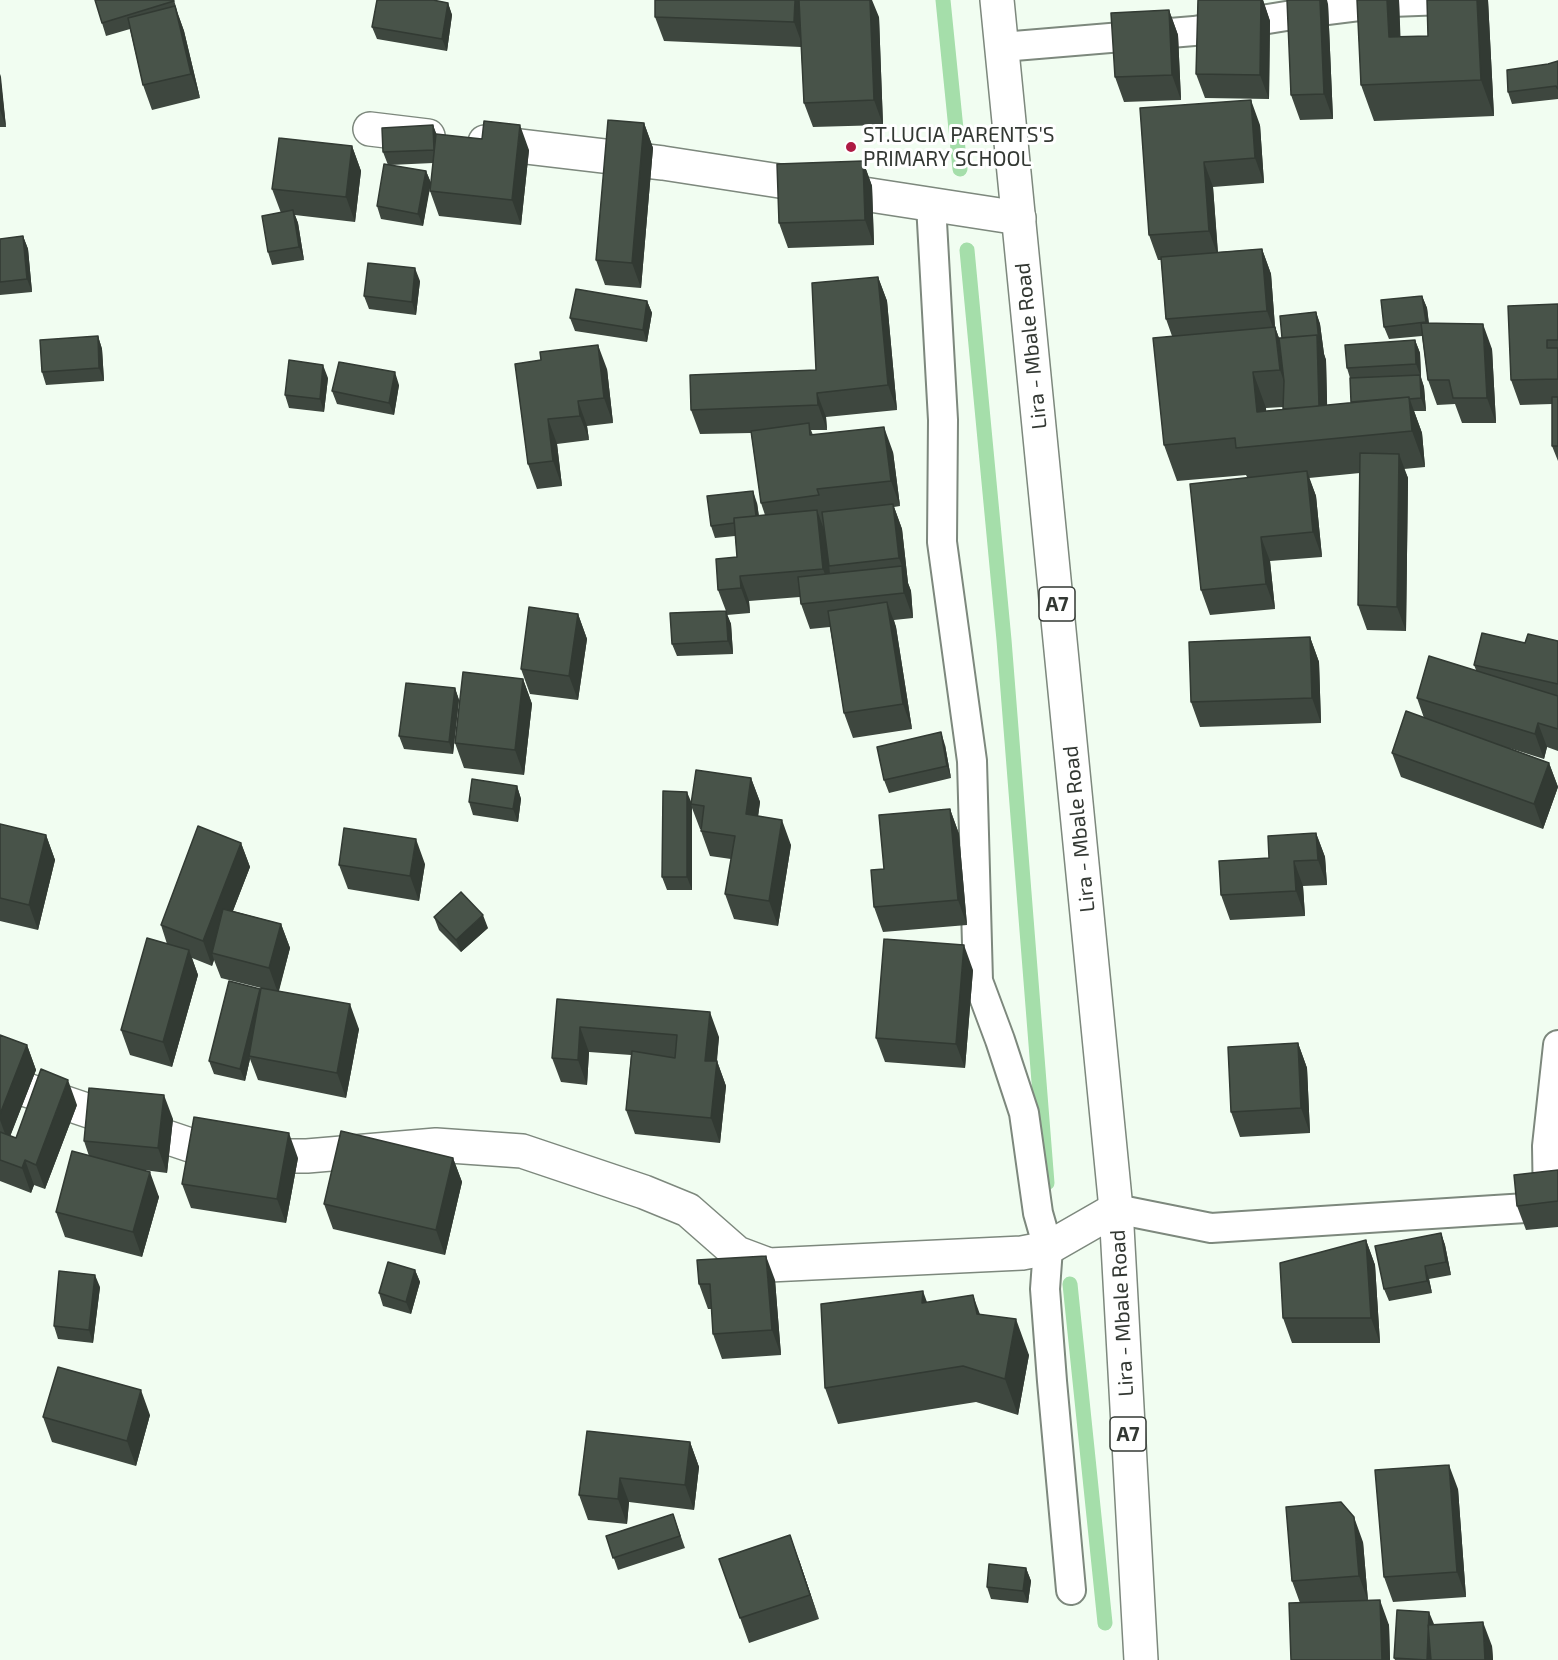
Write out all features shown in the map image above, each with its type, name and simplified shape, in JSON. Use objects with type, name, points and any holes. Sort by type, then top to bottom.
[{"type":"street","name":"Lira - Mbale Road","points":[[997,0],[1116,1209],[1141,1660]]},
{"type":"street","points":[[370,129],[663,163],[1019,218]]},
{"type":"street","points":[[0,1081],[199,1148],[249,1156],[307,1156],[436,1145],[522,1151],[644,1191],[688,1210],[738,1253],[769,1264],[1022,1253],[1048,1248],[1116,1209]]},
{"type":"lane","points":[[1002,47],[1194,31],[1391,2],[1445,0]]},
{"type":"lane","points":[[931,204],[943,420],[942,542],[972,761],[978,981],[1024,1113],[1038,1213],[1048,1248],[1045,1289],[1071,1590]]},
{"type":"lane","points":[[1116,1209],[1211,1228],[1553,1206],[1547,1146],[1558,1045]]},
{"type":"building","points":[[95,0],[173,0],[174,1],[102,23]]},
{"type":"building","points":[[377,0],[433,0],[448,3],[442,39],[372,27]]},
{"type":"building","points":[[655,0],[795,0],[794,22],[655,17]]},
{"type":"building","points":[[799,0],[870,0],[874,100],[804,103]]},
{"type":"building","points":[[1198,0],[1261,0],[1260,75],[1196,74]]},
{"type":"building","points":[[1287,0],[1320,0],[1324,94],[1291,95]]},
{"type":"building","points":[[1357,0],[1387,0],[1389,37],[1428,36],[1427,0],[1477,0],[1481,80],[1361,85]]},
{"type":"building","points":[[175,6],[191,74],[143,85],[128,18]]},
{"type":"building","points":[[1169,10],[1172,75],[1115,77],[1111,13]]},
{"type":"building","points":[[1558,61],[1558,89],[1556,86],[1508,92],[1507,70]]},
{"type":"building","points":[[1251,100],[1255,158],[1204,162],[1209,231],[1149,235],[1140,108]]},
{"type":"building","points":[[608,120],[644,123],[632,263],[596,260]]},
{"type":"building","points":[[484,121],[520,125],[512,200],[430,191],[436,134],[482,139]]},
{"type":"building","points":[[433,125],[434,150],[383,152],[382,128]]},
{"type":"building","points":[[279,138],[352,146],[346,197],[272,189]]},
{"type":"building","points":[[863,161],[865,220],[779,223],[777,164]]},
{"type":"building","points":[[384,164],[426,171],[418,214],[377,206]]},
{"type":"building","points":[[293,210],[299,247],[268,252],[262,216]]},
{"type":"building","points":[[23,236],[27,279],[0,282],[0,239]]},
{"type":"building","points":[[1262,249],[1267,311],[1166,319],[1161,257]]},
{"type":"building","points":[[368,263],[415,268],[412,302],[364,296]]},
{"type":"building","points":[[878,277],[888,385],[817,393],[818,405],[691,410],[690,375],[816,370],[812,283]]},
{"type":"building","points":[[576,289],[647,301],[643,330],[570,318]]},
{"type":"building","points":[[1422,296],[1426,322],[1384,327],[1381,300]]},
{"type":"building","points":[[1558,304],[1558,340],[1547,340],[1547,348],[1558,348],[1558,379],[1511,380],[1508,306]]},
{"type":"building","points":[[1316,312],[1319,342],[1317,335],[1282,338],[1280,316]]},
{"type":"building","points":[[1421,323],[1483,324],[1487,398],[1453,398],[1449,380],[1428,380]]},
{"type":"building","points":[[1275,327],[1280,370],[1253,372],[1257,412],[1409,397],[1412,431],[1236,448],[1235,438],[1164,445],[1153,338]]},
{"type":"building","points":[[1317,335],[1319,406],[1283,409],[1284,381],[1279,338]]},
{"type":"building","points":[[98,336],[99,368],[42,372],[40,340]]},
{"type":"building","points":[[1415,340],[1416,364],[1347,368],[1345,345]]},
{"type":"building","points":[[598,345],[604,398],[578,401],[580,416],[548,419],[553,461],[528,464],[515,364],[541,360],[540,352]]},
{"type":"building","points":[[289,360],[323,365],[320,399],[285,395]]},
{"type":"building","points":[[339,362],[395,372],[389,403],[332,391]]},
{"type":"building","points":[[1420,375],[1421,398],[1351,402],[1350,378]]},
{"type":"building","points":[[1552,397],[1558,397],[1558,446],[1552,446]]},
{"type":"building","points":[[809,423],[810,435],[884,427],[891,481],[817,489],[819,495],[761,503],[751,431]]},
{"type":"building","points":[[1360,453],[1399,454],[1397,607],[1358,605]]},
{"type":"building","points":[[1307,471],[1313,532],[1261,537],[1266,584],[1201,590],[1190,484]]},
{"type":"building","points":[[753,491],[756,516],[734,518],[734,523],[711,526],[707,496]]},
{"type":"building","points":[[893,504],[899,558],[829,566],[822,512]]},
{"type":"building","points":[[817,510],[823,569],[740,576],[741,588],[718,590],[716,559],[737,557],[734,518]]},
{"type":"building","points":[[902,566],[904,593],[801,604],[798,577]]},
{"type":"building","points":[[887,602],[903,704],[844,713],[828,611]]},
{"type":"building","points":[[529,607],[578,614],[569,676],[521,669]]},
{"type":"building","points":[[726,611],[728,641],[672,644],[670,613]]},
{"type":"building","points":[[1482,633],[1525,643],[1528,634],[1558,641],[1558,684],[1474,665]]},
{"type":"building","points":[[1310,637],[1312,698],[1191,702],[1189,642]]},
{"type":"building","points":[[1429,656],[1558,696],[1558,729],[1538,723],[1535,734],[1417,698]]},
{"type":"building","points":[[463,672],[523,679],[515,750],[455,743]]},
{"type":"building","points":[[406,683],[455,688],[449,742],[399,736]]},
{"type":"building","points":[[1406,711],[1549,763],[1534,804],[1392,753]]},
{"type":"building","points":[[941,732],[947,766],[884,780],[877,747]]},
{"type":"building","points":[[696,770],[751,778],[746,814],[782,820],[769,901],[725,894],[735,836],[701,831],[704,806],[691,804]]},
{"type":"building","points":[[472,779],[517,786],[513,809],[469,802]]},
{"type":"building","points":[[663,791],[687,792],[687,877],[662,877]]},
{"type":"building","points":[[950,809],[958,900],[874,907],[871,870],[884,869],[879,815]]},
{"type":"building","points":[[0,824],[46,835],[29,905],[0,898]]},
{"type":"building","points":[[198,826],[241,843],[203,941],[161,925]]},
{"type":"building","points":[[344,828],[416,839],[410,876],[339,865]]},
{"type":"building","points":[[1316,833],[1318,860],[1294,861],[1296,891],[1221,895],[1219,861],[1269,858],[1268,836]]},
{"type":"building","points":[[461,892],[483,915],[456,940],[434,917]]},
{"type":"building","points":[[223,909],[281,924],[269,968],[212,953]]},
{"type":"building","points":[[147,938],[189,950],[163,1042],[121,1030]]},
{"type":"building","points":[[884,939],[964,945],[956,1044],[876,1038]]},
{"type":"building","points":[[229,981],[260,989],[240,1069],[209,1061]]},
{"type":"building","points":[[261,988],[350,1004],[337,1073],[249,1056]]},
{"type":"building","points":[[557,999],[710,1012],[705,1061],[717,1061],[711,1118],[626,1110],[632,1051],[675,1058],[677,1035],[580,1027],[578,1060],[552,1058]]},
{"type":"building","points":[[0,1035],[27,1045],[0,1114]]},
{"type":"building","points":[[1298,1043],[1301,1108],[1231,1112],[1228,1047]]},
{"type":"building","points":[[41,1069],[68,1080],[36,1165],[25,1160],[22,1168],[0,1160],[0,1132],[16,1138]]},
{"type":"building","points":[[89,1088],[164,1095],[158,1148],[84,1141]]},
{"type":"building","points":[[194,1117],[289,1133],[277,1199],[182,1184]]},
{"type":"building","points":[[341,1131],[453,1158],[436,1230],[324,1204]]},
{"type":"building","points":[[72,1151],[150,1172],[133,1232],[56,1212]]},
{"type":"building","points":[[1558,1170],[1558,1201],[1517,1206],[1514,1175]]},
{"type":"building","points":[[1441,1233],[1446,1262],[1425,1266],[1427,1281],[1384,1289],[1375,1246]]},
{"type":"building","points":[[1366,1240],[1371,1318],[1283,1318],[1280,1263]]},
{"type":"building","points":[[766,1256],[772,1330],[713,1334],[710,1284],[699,1284],[697,1260]]},
{"type":"building","points":[[388,1262],[415,1270],[406,1302],[379,1293]]},
{"type":"building","points":[[59,1271],[95,1275],[89,1330],[54,1326]]},
{"type":"building","points":[[923,1291],[922,1303],[973,1295],[977,1314],[1016,1319],[1005,1379],[963,1366],[825,1388],[821,1304]]},
{"type":"building","points":[[58,1367],[141,1390],[127,1441],[43,1417]]},
{"type":"building","points":[[587,1431],[690,1442],[685,1485],[620,1478],[618,1499],[579,1495]]},
{"type":"building","points":[[1449,1465],[1457,1572],[1384,1577],[1375,1470]]},
{"type":"building","points":[[1341,1502],[1354,1517],[1359,1576],[1292,1581],[1286,1507]]},
{"type":"building","points":[[673,1514],[680,1536],[613,1558],[606,1536]]},
{"type":"building","points":[[790,1535],[810,1595],[740,1618],[719,1559]]},
{"type":"building","points":[[989,1564],[1026,1568],[1023,1591],[987,1587]]},
{"type":"building","points":[[1380,1600],[1382,1660],[1291,1660],[1289,1603]]},
{"type":"building","points":[[1397,1610],[1429,1612],[1427,1660],[1394,1658]]},
{"type":"building","points":[[1483,1622],[1485,1660],[1431,1660],[1428,1625]]},
{"type":"waterway","points":[[943,0],[960,169]]},
{"type":"waterway","points":[[967,250],[1004,640],[1047,1183]]},
{"type":"waterway","points":[[1070,1284],[1105,1623]]},
{"type":"place","name":"ST.LUCIA PARENTS'S PRIMARY SCHOOL","points":[[851,147]]}]
